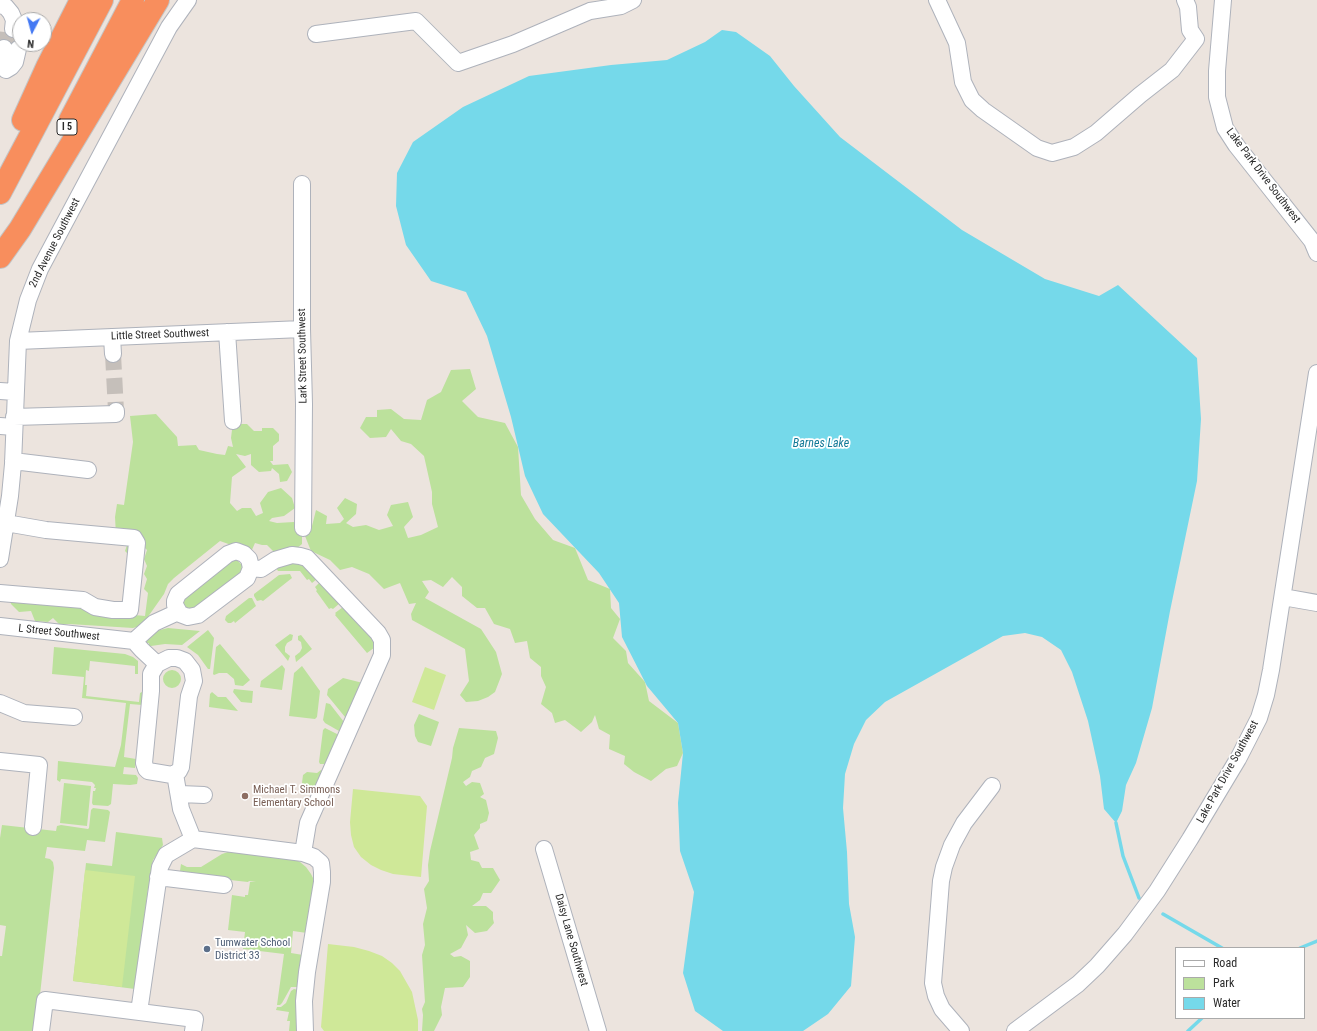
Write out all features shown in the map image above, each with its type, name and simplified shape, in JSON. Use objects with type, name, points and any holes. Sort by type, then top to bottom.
[{"type":"highway","points":[[0,172],[47,67],[81,0]]},
{"type":"highway","name":"I 5","points":[[0,194],[102,0]]},
{"type":"highway","name":"I 5","points":[[0,254],[133,0]]},
{"type":"highway","points":[[0,258],[20,230],[158,0]]},
{"type":"street","name":"2nd Avenue Southwest","points":[[0,559],[6,523],[13,461],[8,392],[28,300],[40,269],[169,27],[188,0]]},
{"type":"street","points":[[316,34],[416,21],[458,63],[513,44],[590,11],[621,6],[633,0]]},
{"type":"street","points":[[937,0],[957,43],[963,82],[972,100],[983,110],[1037,148],[1052,153],[1074,147],[1096,133],[1172,70],[1196,39]]},
{"type":"street","points":[[1185,0],[1188,7],[1190,30],[1196,39],[1219,42]]},
{"type":"street","name":"Lake Park Drive Southwest","points":[[1223,0],[1219,42],[1217,97],[1225,128],[1236,145],[1315,245]]},
{"type":"street","points":[[2,6],[12,15]]},
{"type":"street","points":[[3,74],[10,60],[11,48]]},
{"type":"street","name":"Lark Street Southwest","points":[[302,184],[302,329],[304,404],[303,528]]},
{"type":"street","name":"Little Street Southwest","points":[[18,341],[302,329]]},
{"type":"street","points":[[227,332],[234,421]]},
{"type":"street","points":[[112,337],[112,354]]},
{"type":"street","name":"Lake Park Drive Southwest","points":[[1015,1031],[1078,984],[1107,955],[1125,934],[1157,891],[1190,839],[1238,759],[1259,718],[1266,695],[1271,670],[1317,373]]},
{"type":"street","points":[[10,423],[116,414],[116,411]]},
{"type":"street","points":[[13,461],[88,470]]},
{"type":"street","points":[[0,594],[83,600],[94,607],[113,610],[130,610],[137,543],[134,538],[46,530],[6,523]]},
{"type":"street","points":[[236,551],[244,554],[249,559],[251,568],[247,578],[198,615],[191,618],[178,612],[175,601],[178,594],[228,554],[236,551]]},
{"type":"street","points":[[251,568],[261,569],[276,560],[292,555],[306,558],[378,633],[382,640],[382,656],[308,823],[303,853]]},
{"type":"street","points":[[1282,597],[1317,603]]},
{"type":"street","points":[[157,664],[134,641],[154,623],[178,612]]},
{"type":"street","name":"L Street Southwest","points":[[0,626],[134,641]]},
{"type":"street","points":[[177,658],[190,666],[194,681],[189,696],[180,767],[179,771],[175,774],[172,775],[152,772],[146,769],[144,763],[151,691],[151,674],[157,664],[165,659],[177,658]]},
{"type":"street","points":[[0,703],[24,713],[74,717]]},
{"type":"street","points":[[0,760],[38,765],[33,827]]},
{"type":"street","points":[[175,774],[180,794],[181,809],[194,839]]},
{"type":"street","points":[[961,1031],[942,1009],[936,996],[934,983],[941,881],[944,867],[952,845],[964,823],[992,786]]},
{"type":"street","points":[[180,794],[204,795]]},
{"type":"street","points":[[139,1012],[160,867],[166,855],[194,839],[303,853],[314,857],[320,863],[322,872],[321,893],[311,943],[304,1001],[305,1031]]},
{"type":"street","name":"Daisy Lane Southwest","points":[[544,849],[598,1031]]},
{"type":"street","points":[[158,877],[224,885]]},
{"type":"street","points":[[41,1031],[45,1000],[195,1019],[193,1031]]},
{"type":"green space","points":[[470,369],[476,389],[462,401],[478,417],[505,423],[518,447],[521,495],[535,519],[553,540],[575,548],[588,580],[610,589],[611,608],[620,619],[613,638],[626,651],[628,663],[645,682],[649,701],[678,723],[683,753],[677,766],[666,769],[651,781],[634,772],[624,764],[625,756],[609,749],[610,735],[599,729],[595,715],[592,722],[581,732],[565,720],[555,723],[552,713],[541,704],[546,687],[541,676],[541,667],[530,658],[527,641],[515,643],[510,629],[494,624],[485,608],[477,608],[462,596],[462,587],[452,577],[443,587],[431,580],[422,581],[429,592],[425,598],[481,629],[496,652],[502,674],[495,692],[478,701],[466,702],[460,695],[469,681],[465,649],[412,620],[411,614],[416,603],[409,604],[400,583],[384,589],[369,574],[352,567],[340,570],[330,560],[311,551],[305,536],[311,530],[316,510],[327,516],[326,524],[340,523],[344,519],[337,508],[345,498],[357,504],[356,514],[346,523],[353,527],[366,525],[379,530],[393,526],[387,515],[391,505],[408,502],[413,517],[404,527],[408,538],[421,535],[438,527],[432,504],[432,492],[424,456],[411,444],[401,441],[391,429],[386,437],[370,438],[360,428],[366,417],[377,417],[377,410],[391,409],[404,419],[421,420],[427,400],[441,392],[451,370]]},
{"type":"green space","points":[[156,414],[177,437],[178,446],[196,445],[199,450],[225,455],[228,446],[233,447],[231,438],[232,430],[239,424],[247,424],[254,431],[262,431],[262,428],[273,428],[279,434],[279,441],[273,446],[273,461],[270,461],[273,465],[288,464],[292,472],[287,481],[280,482],[279,474],[272,468],[271,471],[259,472],[251,465],[251,454],[245,456],[236,454],[246,467],[232,477],[230,503],[237,511],[242,508],[251,508],[256,516],[263,513],[260,503],[268,492],[281,488],[292,498],[295,508],[284,516],[272,518],[269,521],[277,523],[294,522],[302,533],[302,544],[296,549],[275,553],[267,545],[255,543],[251,552],[220,541],[168,584],[164,594],[145,621],[140,626],[133,628],[69,624],[60,625],[53,618],[48,622],[35,621],[31,611],[19,612],[11,604],[10,599],[21,589],[93,611],[145,616],[148,593],[144,589],[147,579],[144,574],[147,566],[144,559],[147,550],[142,545],[131,557],[125,551],[128,542],[116,535],[115,517],[117,504],[124,505],[133,442],[130,416]]},
{"type":"green space","points":[[234,559],[242,565],[241,573],[196,609],[187,609],[183,603],[184,597]]},
{"type":"green space","points":[[298,560],[317,579],[312,583],[309,579],[307,580],[300,571],[278,571],[276,568]]},
{"type":"green space","points":[[290,574],[292,578],[263,601],[257,601],[254,594],[279,575]]},
{"type":"green space","points":[[320,582],[340,603],[333,609],[329,609],[316,591],[317,590],[315,587]]},
{"type":"green space","points":[[249,598],[252,598],[256,606],[235,623],[234,621],[228,623],[225,620],[226,616]]},
{"type":"green space","points":[[343,607],[347,607],[378,645],[367,653],[335,615],[335,613]]},
{"type":"green space","points":[[168,628],[200,631],[182,645],[165,644],[149,646],[149,643],[146,643],[156,631]]},
{"type":"green space","points":[[208,630],[214,638],[210,669],[208,669],[198,655],[187,647]]},
{"type":"green space","points":[[290,634],[293,635],[292,640],[287,643],[285,647],[285,652],[290,656],[288,661],[275,645]]},
{"type":"green space","points":[[301,635],[312,649],[296,662],[295,656],[302,648],[301,642],[298,640],[298,636]]},
{"type":"green space","points":[[220,644],[250,680],[243,686],[235,685],[234,679],[227,673],[213,674],[216,647]]},
{"type":"green space","points":[[54,647],[125,654],[138,661],[138,674],[135,674],[135,666],[90,661],[89,671],[86,670],[86,696],[139,702],[140,693],[143,693],[142,705],[130,704],[124,757],[136,759],[135,768],[124,767],[123,774],[136,775],[138,778],[137,784],[113,784],[111,804],[108,806],[93,805],[93,791],[95,791],[96,788],[94,788],[95,785],[92,782],[61,779],[60,782],[57,780],[58,761],[115,767],[121,745],[126,703],[82,698],[84,677],[52,674]]},
{"type":"green space","points":[[282,665],[285,669],[282,690],[260,687],[261,681]]},
{"type":"green space","points":[[302,666],[320,691],[317,717],[315,719],[289,716],[294,673]]},
{"type":"green space","points":[[425,667],[446,675],[434,710],[412,702]]},
{"type":"green space","points":[[172,670],[178,673],[181,679],[178,685],[172,688],[166,685],[163,679],[166,673]]},
{"type":"green space","points":[[343,678],[363,683],[349,718],[345,717],[327,695],[328,689]]},
{"type":"green space","points":[[234,689],[253,691],[252,703],[241,702],[233,692]]},
{"type":"green space","points":[[212,692],[218,697],[226,697],[238,711],[209,707],[210,694]]},
{"type":"green space","points":[[326,703],[330,704],[344,722],[343,729],[339,731],[325,723],[323,720]]},
{"type":"green space","points":[[419,714],[439,722],[431,746],[418,742],[415,736],[414,725]]},
{"type":"green space","points":[[325,728],[337,734],[339,738],[329,762],[320,764],[323,730]]},
{"type":"green space","points":[[459,728],[496,731],[498,738],[494,754],[485,758],[481,767],[472,771],[470,777],[463,782],[466,786],[472,782],[480,783],[484,794],[480,797],[486,800],[489,813],[487,821],[480,824],[480,828],[474,835],[479,849],[470,852],[471,860],[479,862],[482,868],[493,868],[500,880],[491,893],[483,893],[480,900],[472,906],[486,906],[493,912],[494,923],[487,931],[475,933],[466,925],[468,935],[461,948],[450,954],[454,957],[461,956],[470,961],[470,977],[463,987],[445,988],[441,1007],[442,1015],[434,1031],[422,1031],[422,1009],[425,1002],[422,955],[425,945],[423,924],[427,908],[424,889],[429,881],[428,865],[430,851],[452,758],[453,748]]},
{"type":"green space","points":[[321,770],[323,771],[315,793],[303,794],[301,791],[303,775],[307,772],[317,773]]},
{"type":"green space","points":[[64,783],[91,786],[87,826],[60,823]]},
{"type":"green space","points":[[353,789],[420,796],[427,806],[421,877],[393,874],[381,870],[371,865],[361,857],[354,847],[351,835],[350,822]]},
{"type":"green space","points":[[93,808],[108,810],[110,812],[105,842],[87,840],[85,851],[47,847],[45,858],[50,859],[53,862],[54,868],[36,1031],[0,1031],[0,956],[2,956],[6,926],[0,925],[0,838],[2,825],[56,831],[57,826],[61,825],[88,829],[91,810]]},
{"type":"green space","points":[[116,832],[162,838],[163,845],[153,860],[135,989],[73,981],[86,863],[112,866]]},
{"type":"green space","points":[[228,852],[294,859],[306,867],[314,880],[315,888],[307,933],[293,931],[291,953],[303,955],[299,987],[291,987],[280,1005],[277,1005],[284,954],[243,949],[245,932],[228,930],[232,895],[245,897],[245,895],[248,895],[250,882],[256,882],[230,880],[230,878],[180,871],[181,864],[187,867],[201,867]]},
{"type":"green space","points":[[85,870],[135,876],[122,987],[73,981]]},
{"type":"green space","points":[[328,944],[354,947],[369,951],[382,956],[392,963],[400,971],[412,992],[418,1020],[418,1031],[324,1031],[321,1027]]},
{"type":"green space","points":[[294,989],[298,990],[298,1031],[289,1031],[290,1021],[287,1021],[289,1012],[276,1010],[277,1007],[281,1007],[286,1003],[291,991]]},
{"type":"water","name":"Barnes Lake","points":[[722,30],[736,32],[770,56],[794,86],[840,137],[962,230],[1045,279],[1099,296],[1118,285],[1197,358],[1201,419],[1197,481],[1170,611],[1152,708],[1136,763],[1126,785],[1122,811],[1116,823],[1104,809],[1100,776],[1088,721],[1072,672],[1061,650],[1042,637],[1025,633],[1003,636],[885,702],[866,720],[854,744],[845,774],[843,808],[847,852],[849,904],[855,937],[851,986],[828,1014],[803,1031],[723,1031],[695,1011],[683,973],[694,892],[680,851],[678,803],[683,753],[678,723],[647,686],[622,637],[619,603],[599,573],[543,514],[525,476],[511,417],[487,336],[466,292],[431,281],[406,245],[396,206],[397,173],[413,142],[463,107],[529,76],[611,65],[667,60],[705,42]]},
{"type":"waterway","points":[[1116,823],[1123,856],[1139,898]]},
{"type":"waterway","points":[[1163,914],[1220,947]]},
{"type":"waterway","points":[[1302,947],[1317,941]]},
{"type":"waterway","points":[[1188,1031],[1201,1019]]},
{"type":"tunnel","points":[[4,48],[6,28]]},
{"type":"tunnel","points":[[113,354],[116,411]]},
{"type":"place","name":"Michael T. Simmons Elementary School","points":[[245,796]]},
{"type":"place","name":"Tumwater School District 33","points":[[207,949]]}]
